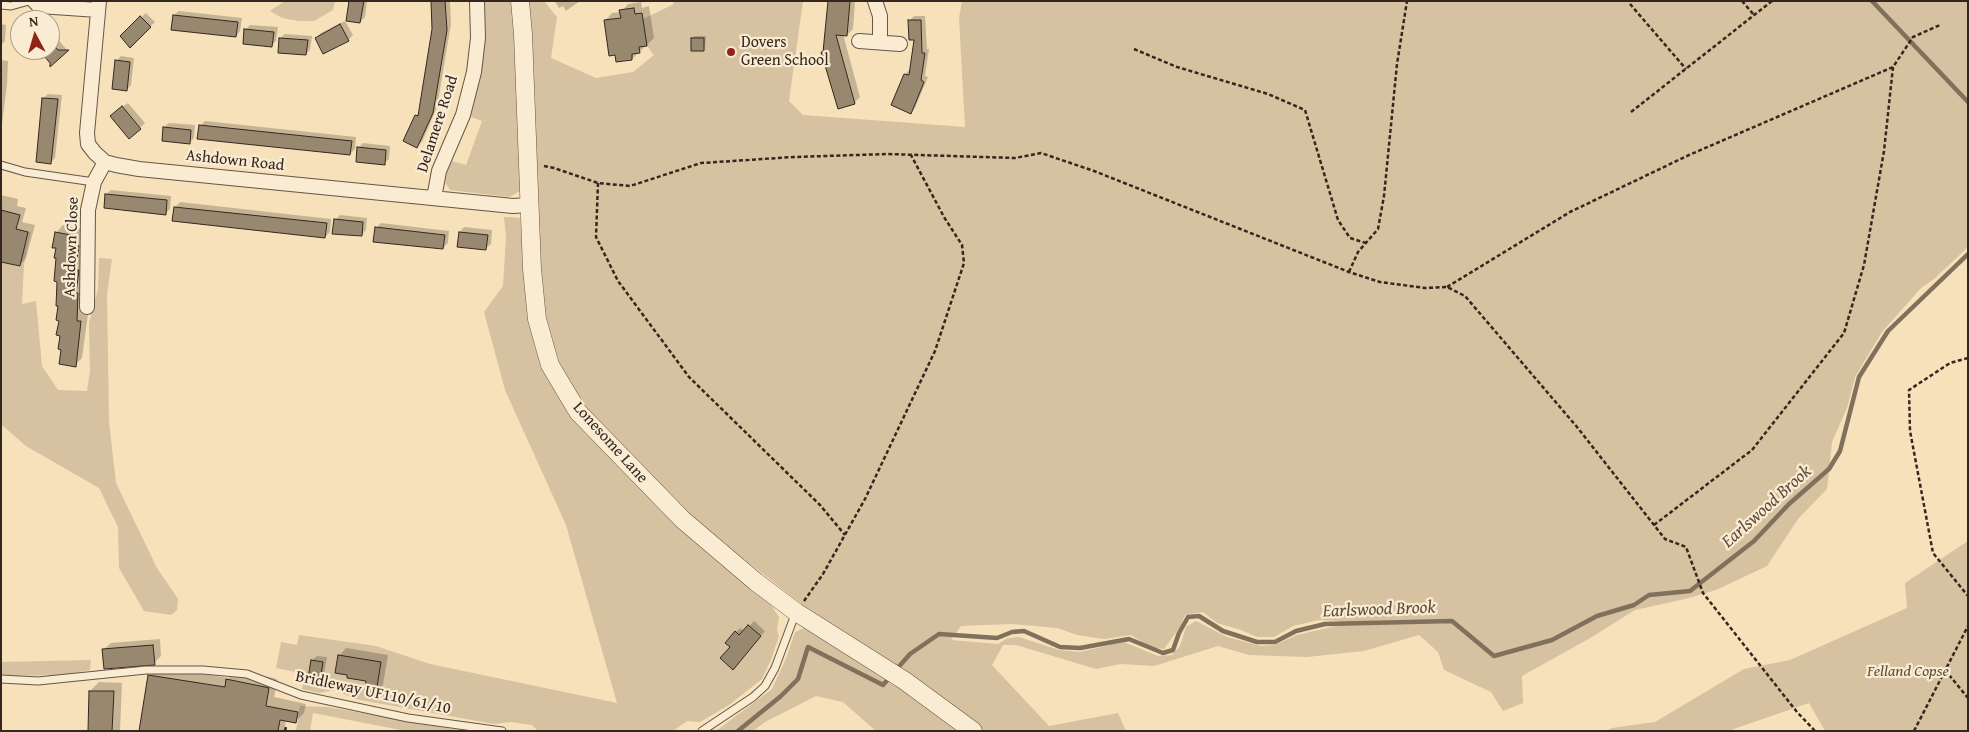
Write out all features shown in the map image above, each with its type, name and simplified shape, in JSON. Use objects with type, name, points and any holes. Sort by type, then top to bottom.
[{"type":"street","points":[[34,1],[39,6],[98,6],[87,133],[88,144],[104,162]]},
{"type":"street","name":"Delamere Road","points":[[434,198],[439,171],[463,115],[474,72],[478,38],[477,1]]},
{"type":"street","name":"Lonesome Lane","points":[[520,1],[523,34],[532,269],[537,319],[550,365],[578,412],[682,520],[756,582],[796,612],[905,681],[974,731]]},
{"type":"street","points":[[875,1],[880,16],[880,42]]},
{"type":"street","points":[[859,41],[900,44]]},
{"type":"street","name":"Ashdown Road","points":[[104,162],[139,168],[513,206],[529,205]]},
{"type":"street","name":"Ashdown Close","points":[[87,308],[88,210],[94,182],[104,162]]},
{"type":"lane","points":[[1,5],[11,6],[29,1]]},
{"type":"lane","points":[[1,165],[25,172],[94,182]]},
{"type":"lane","points":[[702,731],[753,697],[765,686],[775,668],[796,612]]},
{"type":"lane","name":"Bridleway UF110/61/10","points":[[1,679],[38,681],[146,670],[202,670],[247,674],[300,695],[408,718],[502,731]]},
{"type":"path","points":[[1349,272],[1358,252],[1378,229],[1397,64],[1407,1]]},
{"type":"path","points":[[1742,1],[1754,16]]},
{"type":"path","points":[[1630,112],[1772,1]]},
{"type":"path","points":[[1630,4],[1686,69]]},
{"type":"path","points":[[1654,525],[1752,450],[1844,333],[1864,264],[1884,151],[1893,67],[1913,37],[1940,25]]},
{"type":"path","points":[[1134,49],[1177,67],[1268,94],[1305,110],[1338,220],[1350,238],[1366,243]]},
{"type":"path","points":[[528,164],[554,168],[598,182],[630,186],[700,163],[794,157],[911,155],[1015,158],[1041,153],[1094,171],[1349,272],[1380,282],[1424,288],[1447,287],[1570,212],[1689,155],[1893,67]]},
{"type":"path","points":[[796,612],[823,574],[865,499],[935,351],[964,263],[962,245],[944,217],[911,155]]},
{"type":"path","points":[[598,182],[596,238],[618,281],[689,377],[820,506],[845,535]]},
{"type":"path","points":[[1447,287],[1464,296],[1477,311],[1577,427],[1665,539],[1686,547],[1703,593],[1797,712],[1815,731]]},
{"type":"path","points":[[1968,358],[1950,363],[1909,390],[1910,431],[1934,553],[1968,596]]},
{"type":"path","points":[[1914,731],[1968,626]]},
{"type":"path","points":[[1946,670],[1968,698]]},
{"type":"path","points":[[285,731],[286,727]]},
{"type":"green space","points":[[285,1],[335,1],[333,10],[314,21],[299,21],[282,18],[270,11]]},
{"type":"green space","points":[[484,1],[513,1],[523,173],[520,191],[509,197],[450,190],[445,182],[452,161],[466,165],[482,121],[471,117],[484,48]]},
{"type":"green space","points":[[525,1],[544,1],[557,17],[551,58],[596,78],[633,72],[654,55],[647,46],[643,19],[674,4],[673,1],[803,1],[789,101],[803,115],[965,127],[959,18],[962,1],[1968,1],[1968,247],[1934,279],[1921,288],[1882,332],[1855,377],[1847,408],[1832,442],[1827,489],[1798,519],[1767,566],[1716,590],[1635,610],[1592,637],[1522,676],[1523,703],[1503,711],[1491,692],[1444,670],[1438,652],[1419,635],[1364,651],[1307,657],[1249,655],[1218,646],[1154,666],[1121,664],[1096,669],[1016,645],[1003,645],[992,665],[1049,726],[1118,713],[1126,731],[876,731],[843,702],[816,696],[765,722],[753,731],[716,731],[772,689],[787,656],[795,632],[806,627],[894,686],[907,672],[803,605],[723,543],[643,472],[589,412],[556,362],[544,319],[537,244]],"holes":[[[1203,612],[1217,623],[1257,637],[1274,637],[1293,626],[1319,620],[1340,621],[1336,626],[1297,635],[1275,645],[1261,646],[1227,637],[1196,621],[1186,627],[1180,646],[1172,655],[1158,656],[1124,642],[1080,652],[1059,650],[1019,637],[1008,638],[998,644],[951,640],[961,626],[1012,624],[1057,628],[1077,635],[1104,639],[1131,635],[1150,647],[1164,649],[1180,627],[1185,615]]]},
{"type":"green space","points":[[504,217],[520,218],[530,312],[543,367],[631,479],[699,545],[769,602],[779,617],[777,630],[779,636],[762,679],[729,705],[700,722],[687,721],[673,731],[537,730],[532,725],[511,722],[494,724],[355,699],[335,690],[319,693],[302,689],[305,674],[276,668],[281,642],[297,645],[299,635],[376,646],[430,664],[617,703],[566,525],[505,390],[484,312],[503,286],[506,237]]},
{"type":"green space","points":[[31,231],[24,265],[22,304],[36,301],[42,366],[58,390],[87,391],[90,371],[89,323],[98,289],[99,258],[112,259],[107,294],[109,422],[116,483],[157,568],[178,599],[177,610],[171,615],[144,611],[119,568],[118,527],[99,488],[26,446],[3,426],[1,427],[1,262],[20,266],[28,232]]},
{"type":"green space","name":"Felland Copse","points":[[1968,541],[1968,731],[1825,731],[1809,703],[1728,731],[1606,731],[1612,728],[1655,722],[1744,669],[1790,660],[1907,608],[1905,583]]},
{"type":"green space","points":[[91,660],[90,670],[65,675],[1,676],[1,662]]},
{"type":"green space","points":[[300,706],[328,707],[463,731],[406,731],[313,713],[310,731],[296,731]]},
{"type":"building","points":[[349,1],[364,1],[360,23],[346,21]]},
{"type":"building","points":[[431,1],[445,1],[447,30],[433,113],[417,148],[403,141],[415,115],[418,116],[432,29]]},
{"type":"building","points":[[828,1],[850,1],[847,36],[836,35],[855,104],[838,109],[821,52],[823,52]]},
{"type":"building","points":[[634,8],[635,14],[642,13],[647,46],[639,47],[640,53],[632,54],[632,60],[616,62],[615,55],[609,56],[604,20],[621,18],[619,10]]},
{"type":"building","points":[[173,15],[238,22],[236,37],[171,30]]},
{"type":"building","points":[[140,16],[151,27],[130,48],[120,36]]},
{"type":"building","points":[[908,20],[921,20],[922,53],[925,53],[921,80],[924,82],[911,114],[891,105],[904,74],[909,75],[914,40],[909,40]]},
{"type":"building","points":[[340,24],[349,41],[323,54],[315,38]]},
{"type":"building","points":[[244,29],[274,32],[272,47],[243,44]]},
{"type":"building","points":[[279,38],[308,40],[306,55],[278,53]]},
{"type":"building","points":[[691,38],[704,38],[704,51],[691,51]]},
{"type":"building","points":[[60,50],[69,50],[60,58]]},
{"type":"building","points":[[47,60],[58,60],[50,67]]},
{"type":"building","points":[[115,60],[130,62],[127,91],[112,89]]},
{"type":"building","points":[[42,98],[58,99],[51,164],[36,162]]},
{"type":"building","points":[[122,106],[141,129],[129,139],[110,116]]},
{"type":"building","points":[[199,125],[352,141],[350,155],[197,139]]},
{"type":"building","points":[[163,127],[191,130],[190,144],[162,141]]},
{"type":"building","points":[[357,147],[386,150],[385,165],[356,162]]},
{"type":"building","points":[[105,194],[167,200],[166,215],[104,208]]},
{"type":"building","points":[[174,207],[327,223],[325,238],[172,221]]},
{"type":"building","points":[[1,210],[20,215],[16,229],[28,232],[20,266],[1,262]]},
{"type":"building","points":[[334,219],[363,222],[362,236],[332,234]]},
{"type":"building","points":[[375,227],[445,235],[443,249],[373,242]]},
{"type":"building","points":[[55,232],[76,236],[74,245],[79,246],[75,270],[79,270],[76,293],[78,293],[77,321],[81,321],[76,367],[59,364],[61,350],[58,349],[60,336],[56,335],[59,321],[56,320],[58,306],[56,306],[57,282],[54,281],[56,248],[52,248]]},
{"type":"building","points":[[459,232],[488,235],[486,250],[457,247]]},
{"type":"building","points":[[748,625],[761,636],[733,670],[720,658],[730,647],[725,643],[735,631],[739,635]]},
{"type":"building","points":[[153,645],[155,665],[104,669],[102,649]]},
{"type":"building","points":[[338,655],[381,662],[376,693],[365,691],[366,681],[347,678],[347,675],[335,673]]},
{"type":"building","points":[[311,660],[323,662],[319,686],[307,684]]},
{"type":"building","points":[[148,675],[225,687],[226,679],[269,688],[266,706],[298,712],[296,723],[280,720],[278,731],[139,731]]},
{"type":"building","points":[[89,691],[114,691],[112,731],[88,731]]},
{"type":"waterway","points":[[1872,1],[1968,102]]},
{"type":"waterway","name":"Earlswood Brook","points":[[895,671],[910,654],[939,634],[997,638],[1012,632],[1024,631],[1060,647],[1080,648],[1129,639],[1163,653],[1173,650],[1179,633],[1188,617],[1199,616],[1223,631],[1257,642],[1275,642],[1296,631],[1325,624],[1452,621],[1494,656],[1552,640],[1597,616],[1634,605],[1649,595],[1690,591],[1754,541],[1789,504],[1829,469],[1840,451],[1859,377],[1888,331],[1968,254]]},
{"type":"waterway","name":"Earlswood Brook","points":[[738,731],[781,696],[798,679],[808,647],[883,685],[890,677]]},
{"type":"place","name":"Dovers Green School","points":[[731,52]]}]
